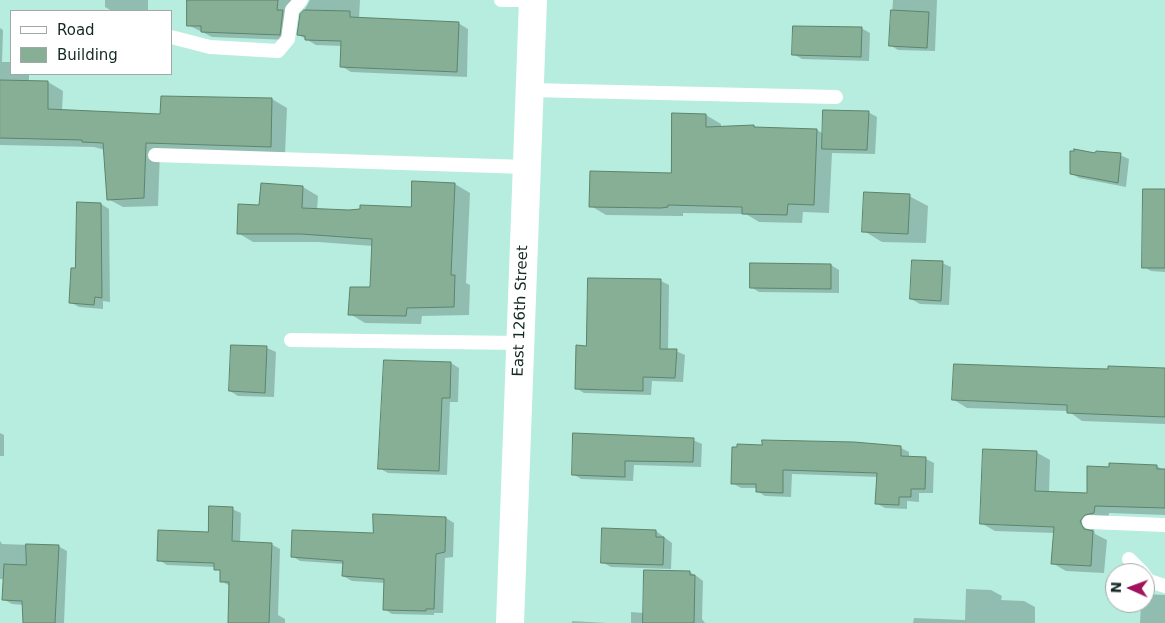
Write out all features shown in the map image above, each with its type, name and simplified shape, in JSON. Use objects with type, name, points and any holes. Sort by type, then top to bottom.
[{"type":"street","name":"East 126th Street","points":[[510,623],[533,0]]},
{"type":"lane","points":[[172,37],[210,47],[278,51],[288,39],[292,10],[301,0]]},
{"type":"lane","points":[[502,0],[533,0]]},
{"type":"lane","points":[[530,90],[836,97]]},
{"type":"lane","points":[[155,155],[526,167]]},
{"type":"lane","points":[[291,340],[520,343]]},
{"type":"lane","points":[[1089,522],[1165,525]]},
{"type":"lane","points":[[1129,559],[1133,563]]},
{"type":"building","points":[[187,0],[278,0],[277,10],[283,10],[280,35],[201,32],[201,26],[187,26]]},
{"type":"building","points":[[304,10],[350,11],[350,17],[459,22],[457,72],[340,67],[341,41],[305,40],[305,36],[297,35],[300,14]]},
{"type":"building","points":[[891,10],[929,12],[927,48],[889,46]]},
{"type":"building","points":[[793,26],[862,27],[861,57],[792,55]]},
{"type":"building","points":[[0,80],[48,81],[48,109],[160,114],[161,96],[272,98],[271,147],[146,143],[144,198],[107,200],[103,143],[82,142],[82,140],[0,138]]},
{"type":"building","points":[[823,110],[869,111],[867,150],[822,149]]},
{"type":"building","points":[[672,113],[706,114],[706,127],[754,125],[754,127],[817,129],[814,205],[788,204],[787,215],[742,214],[742,207],[668,205],[668,207],[661,208],[589,207],[590,171],[671,173]]},
{"type":"building","points":[[1074,149],[1095,153],[1096,151],[1121,153],[1118,183],[1070,174],[1070,151],[1074,151]]},
{"type":"building","points":[[412,181],[455,183],[451,275],[455,275],[454,307],[407,308],[406,316],[348,315],[350,287],[370,287],[372,239],[301,234],[237,234],[238,204],[259,205],[261,183],[303,186],[302,208],[349,210],[360,209],[360,205],[411,207]]},
{"type":"building","points":[[1143,189],[1165,189],[1165,268],[1142,268]]},
{"type":"building","points":[[864,192],[910,194],[908,234],[862,232]]},
{"type":"building","points":[[77,202],[101,203],[102,298],[95,297],[94,305],[69,303],[71,268],[75,268]]},
{"type":"building","points":[[912,260],[943,261],[941,301],[910,299]]},
{"type":"building","points":[[750,263],[831,264],[831,289],[750,288]]},
{"type":"building","points":[[588,278],[661,279],[660,349],[677,349],[675,378],[643,377],[643,391],[575,389],[576,345],[586,346]]},
{"type":"building","points":[[231,345],[267,346],[265,393],[229,391]]},
{"type":"building","points":[[384,360],[451,362],[450,398],[442,398],[439,471],[378,469]]},
{"type":"building","points":[[954,364],[1108,369],[1108,366],[1165,368],[1165,417],[1067,413],[1067,405],[952,400]]},
{"type":"building","points":[[573,433],[694,438],[693,462],[625,461],[625,477],[572,475]]},
{"type":"building","points":[[762,440],[854,442],[901,446],[901,456],[926,457],[925,489],[911,489],[911,497],[899,497],[899,505],[875,504],[877,473],[783,470],[783,493],[756,492],[756,484],[731,484],[732,447],[737,447],[737,444],[762,445]]},
{"type":"building","points":[[983,449],[1037,451],[1035,491],[1087,493],[1087,466],[1109,467],[1109,463],[1157,465],[1157,469],[1165,469],[1165,508],[1095,506],[1094,513],[1085,515],[1080,521],[1084,529],[1093,531],[1091,566],[1051,564],[1054,527],[980,524]]},
{"type":"building","points":[[209,506],[233,507],[232,541],[272,543],[269,623],[228,623],[229,582],[220,582],[220,570],[214,570],[214,563],[157,561],[158,530],[208,532]]},
{"type":"building","points":[[373,514],[446,517],[445,552],[436,554],[434,609],[426,609],[426,611],[383,610],[384,579],[342,576],[343,561],[291,557],[292,530],[373,533]]},
{"type":"building","points":[[602,528],[656,530],[656,537],[664,537],[663,565],[601,563]]},
{"type":"building","points":[[26,544],[59,545],[55,623],[23,623],[22,601],[2,600],[4,564],[26,565]]},
{"type":"building","points":[[644,570],[690,571],[690,575],[695,575],[694,623],[643,623]]}]
